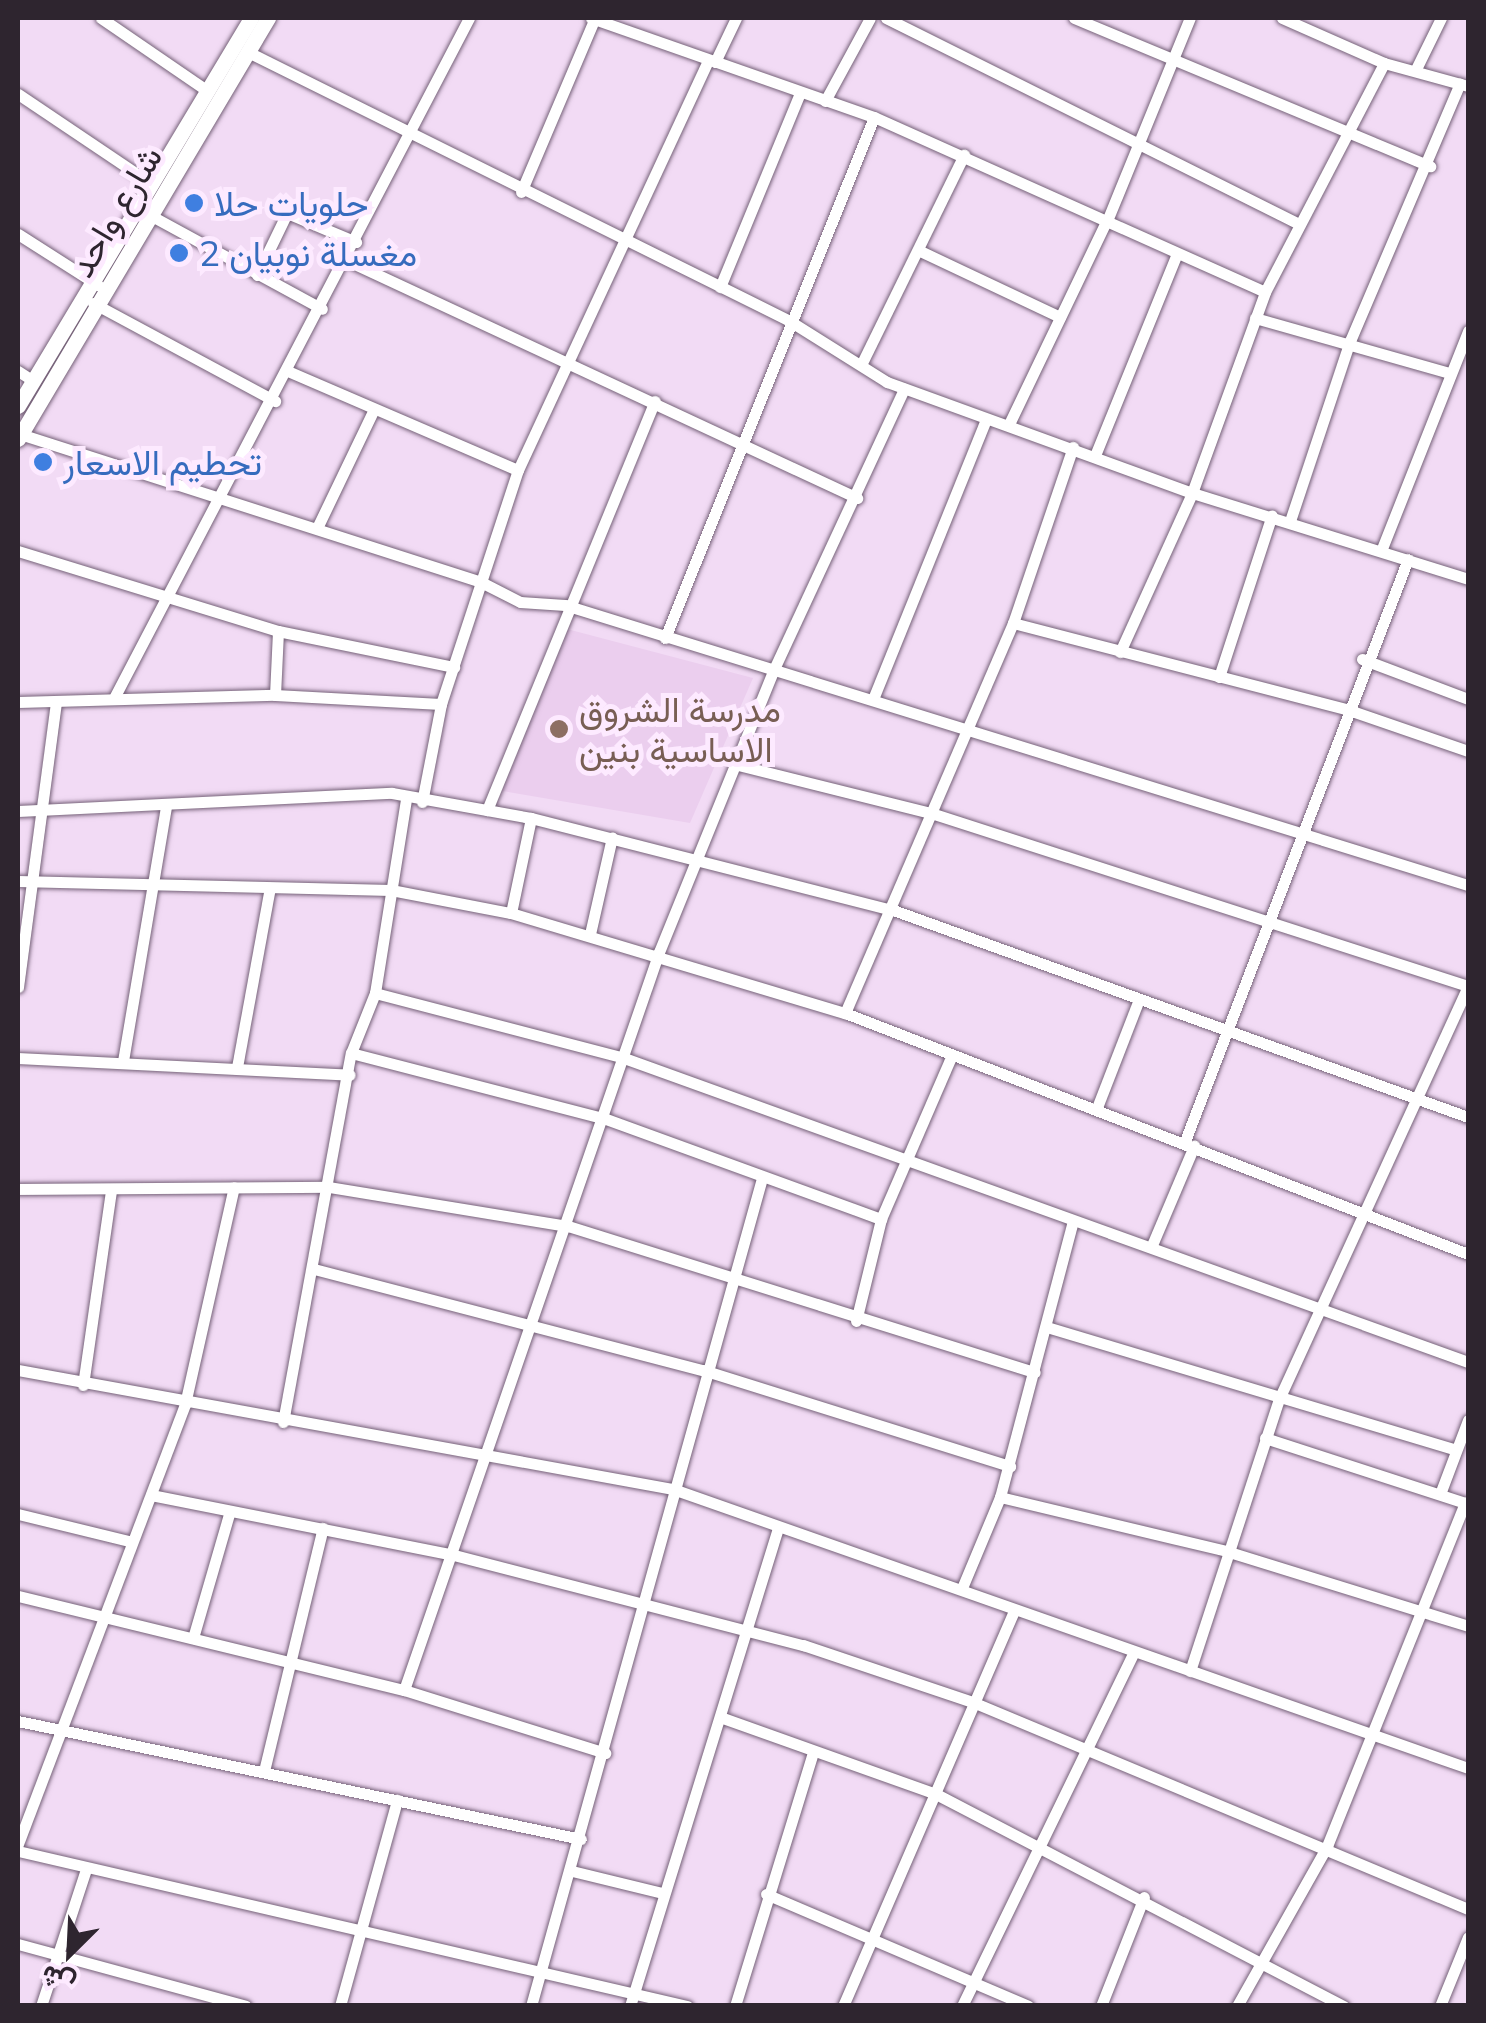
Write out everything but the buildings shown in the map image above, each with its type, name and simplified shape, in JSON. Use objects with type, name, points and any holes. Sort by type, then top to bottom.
[{"type":"street","points":[[102,18],[206,90]]},
{"type":"street","name":"شارع واحد","points":[[19,436],[87,300],[148,214],[228,70],[251,18]]},
{"type":"street","name":"شارع واحد","points":[[97,284],[149,182],[206,90],[248,52],[268,18]]},
{"type":"street","points":[[115,696],[168,597],[212,496],[275,401],[469,18]]},
{"type":"street","points":[[521,192],[594,18],[874,118],[1265,292]]},
{"type":"street","points":[[422,802],[441,704],[518,470],[619,237],[736,18]]},
{"type":"street","points":[[824,101],[870,18]]},
{"type":"street","points":[[886,18],[1297,223]]},
{"type":"street","points":[[1074,18],[1348,126],[1430,166]]},
{"type":"street","points":[[1010,422],[1142,146],[1190,18]]},
{"type":"street","points":[[1282,18],[1384,63],[1464,85],[1350,341],[1290,522]]},
{"type":"street","points":[[1416,70],[1441,18]]},
{"type":"street","points":[[248,52],[521,192],[788,320],[904,389],[986,420],[1010,422],[1073,448],[1096,453],[1192,493],[1468,579]]},
{"type":"street","points":[[1120,652],[1192,493],[1265,292],[1297,223],[1384,63]]},
{"type":"street","points":[[720,288],[800,93]]},
{"type":"street","points":[[18,94],[149,182]]},
{"type":"street","points":[[666,638],[788,320],[874,118]]},
{"type":"street","points":[[862,363],[964,155]]},
{"type":"street","points":[[257,275],[288,213],[356,242]]},
{"type":"street","points":[[148,214],[322,309]]},
{"type":"street","points":[[18,234],[97,284]]},
{"type":"street","points":[[918,250],[1060,317]]},
{"type":"street","points":[[1096,453],[1177,254]]},
{"type":"street","points":[[346,260],[744,440],[857,498]]},
{"type":"street","points":[[87,300],[275,401]]},
{"type":"street","name":"شارع واحد","points":[[18,406],[24,376],[87,300]]},
{"type":"street","points":[[1255,318],[1350,341],[1448,373]]},
{"type":"street","points":[[1380,551],[1448,373],[1464,350],[1468,331]]},
{"type":"street","points":[[290,372],[373,411],[518,470]]},
{"type":"street","points":[[404,1690],[526,1323],[568,1226],[660,952],[774,669],[857,498],[904,389]]},
{"type":"street","points":[[487,810],[565,604],[655,402]]},
{"type":"street","points":[[318,528],[373,411]]},
{"type":"street","points":[[873,699],[986,420]]},
{"type":"street","points":[[19,436],[479,580],[520,602],[565,604],[666,638],[1299,828],[1468,884]]},
{"type":"street","points":[[844,1013],[893,910],[962,726],[1013,623],[1073,448]]},
{"type":"street","points":[[1219,678],[1272,515]]},
{"type":"street","points":[[18,551],[278,631],[454,667]]},
{"type":"street","points":[[1152,1245],[1271,917],[1299,828],[1362,660],[1408,559]]},
{"type":"street","points":[[1013,623],[1346,709],[1468,752]]},
{"type":"street","points":[[275,695],[278,631]]},
{"type":"street","points":[[1362,660],[1468,699]]},
{"type":"street","points":[[18,702],[115,696],[275,695],[441,704]]},
{"type":"street","points":[[18,987],[46,810],[56,702]]},
{"type":"street","points":[[734,764],[931,813],[1271,917],[1468,987],[1279,1398],[1190,1671]]},
{"type":"street","points":[[18,811],[392,794],[406,800],[531,818],[701,854],[893,910],[1138,1002],[1468,1117]]},
{"type":"street","points":[[282,1422],[330,1186],[351,1053],[375,992],[406,800]]},
{"type":"street","points":[[123,1062],[166,806]]},
{"type":"street","points":[[511,913],[531,818]]},
{"type":"street","points":[[590,934],[612,837]]},
{"type":"street","points":[[18,881],[391,890],[511,913],[660,952],[844,1013],[1098,1104],[1468,1254]]},
{"type":"street","points":[[237,1067],[270,888]]},
{"type":"street","points":[[375,992],[624,1058],[904,1154],[1073,1221],[1152,1245],[1468,1362]]},
{"type":"street","points":[[1098,1104],[1138,1002]]},
{"type":"street","points":[[351,1053],[606,1119],[880,1219]]},
{"type":"street","points":[[856,1321],[880,1219],[904,1154],[952,1054]]},
{"type":"street","points":[[18,1058],[350,1075]]},
{"type":"street","points":[[531,2006],[605,1754],[703,1370],[762,1178]]},
{"type":"street","points":[[18,1189],[330,1186],[568,1226],[735,1274],[856,1321],[1035,1372]]},
{"type":"street","points":[[234,1187],[185,1404],[151,1495],[128,1541],[107,1613],[18,1848],[86,1869],[360,1934],[634,1991],[687,2006]]},
{"type":"street","points":[[82,1384],[112,1191]]},
{"type":"street","points":[[962,1588],[1010,1466],[1073,1221]]},
{"type":"street","points":[[314,1269],[703,1370],[1010,1466]]},
{"type":"street","points":[[1047,1326],[1453,1449]]},
{"type":"street","points":[[18,1370],[282,1422],[673,1490],[777,1530],[962,1588],[1132,1654],[1370,1731],[1468,1768]]},
{"type":"street","points":[[1440,1494],[1453,1449],[1468,1420]]},
{"type":"street","points":[[1238,2006],[1327,1846],[1418,1610],[1467,1503],[1265,1438]]},
{"type":"street","points":[[151,1495],[450,1554],[748,1630],[975,1703],[1327,1846],[1468,1909]]},
{"type":"street","points":[[1000,1497],[1226,1551],[1468,1626]]},
{"type":"street","points":[[193,1638],[230,1511]]},
{"type":"street","points":[[18,1514],[128,1541]]},
{"type":"street","points":[[264,1771],[323,1528]]},
{"type":"street","points":[[630,2006],[777,1530]]},
{"type":"street","points":[[18,1596],[107,1613],[404,1690],[605,1754]]},
{"type":"street","points":[[844,2006],[870,1936],[1014,1610]]},
{"type":"street","points":[[962,2006],[1044,1846],[1132,1654]]},
{"type":"street","points":[[720,1717],[936,1794],[1265,1958],[1344,2006]]},
{"type":"street","points":[[18,1721],[582,1839]]},
{"type":"street","points":[[736,2006],[766,1894],[813,1753]]},
{"type":"street","points":[[340,2006],[397,1800]]},
{"type":"street","points":[[42,2006],[86,1869]]},
{"type":"street","points":[[572,1871],[662,1893]]},
{"type":"street","points":[[766,1894],[1028,2006]]},
{"type":"street","points":[[1101,2006],[1144,1897]]},
{"type":"street","points":[[1440,2006],[1468,1937]]},
{"type":"street","points":[[18,1944],[246,2006]]},
{"type":"street","points":[[178,2006],[184,1990]]},
{"type":"shaded area","points":[[567,629],[753,678],[690,823],[502,791]]},
{"type":"place","name":"حلويات حلا","points":[[194,203]]},
{"type":"place","name":"مغسلة نوبيان 2","points":[[179,253]]},
{"type":"place","name":"تحطيم الاسعار","points":[[43,462]]},
{"type":"place","name":"مدرسة الشروق الاساسية بنين","points":[[559,729]]}]
